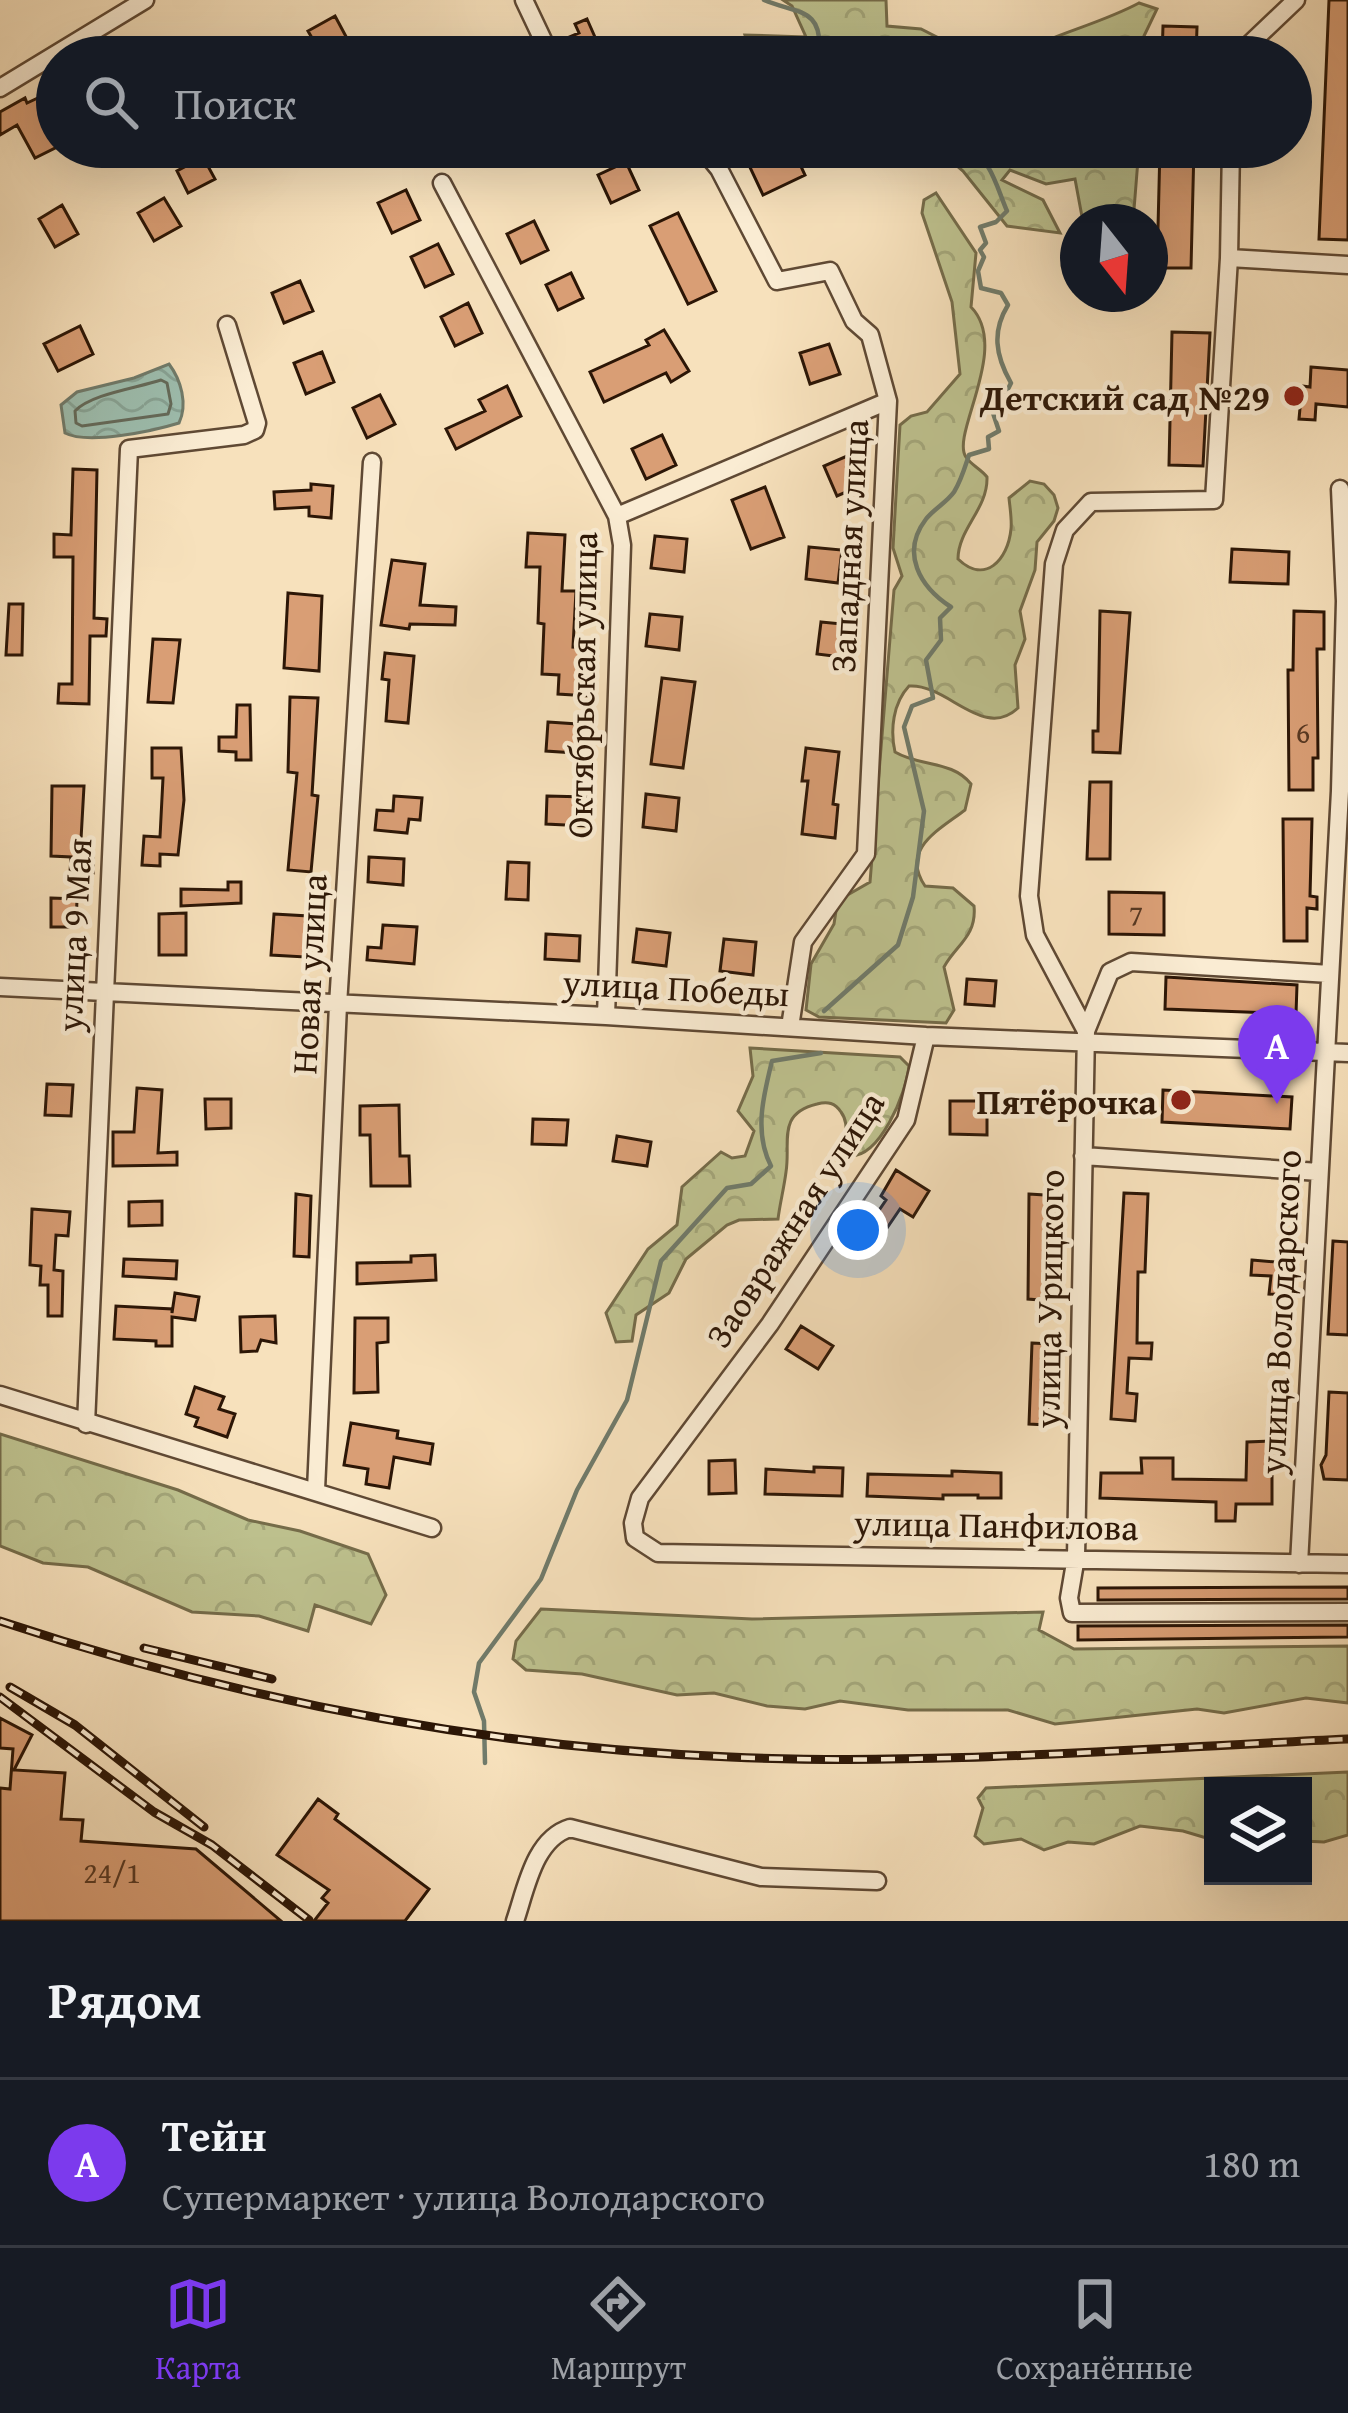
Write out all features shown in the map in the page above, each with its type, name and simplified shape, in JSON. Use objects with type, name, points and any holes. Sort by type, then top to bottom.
[{"type":"street","points":[[86,36],[146,0]]},
{"type":"street","points":[[524,0],[541,36]]},
{"type":"street","points":[[1257,36],[1296,0]]},
{"type":"street","points":[[0,88],[36,66]]},
{"type":"street","name":"Западная улица","points":[[718,168],[777,281],[830,271],[854,321],[870,335],[888,401],[866,854],[803,942],[790,1027]]},
{"type":"street","points":[[1085,1036],[1035,935],[1029,896],[1054,564],[1065,530],[1091,502],[1214,500],[1231,168]]},
{"type":"street","name":"Октябрьская улица","points":[[442,183],[617,516],[622,545],[606,1016]]},
{"type":"street","points":[[1229,258],[1348,265]]},
{"type":"street","name":"улица 9 Мая","points":[[86,1424],[129,449],[255,430],[257,422],[227,325]]},
{"type":"street","points":[[617,516],[888,401]]},
{"type":"street","name":"Новая улица","points":[[316,1490],[338,1005],[372,462]]},
{"type":"street","name":"улица Володарского","points":[[1299,1564],[1343,697],[1340,489]]},
{"type":"street","points":[[1085,1036],[1109,972],[1131,962],[1330,974]]},
{"type":"street","name":"улица Победы","points":[[0,987],[926,1036],[1085,1036],[1348,1053]]},
{"type":"street","name":"Заовражная улица","points":[[645,1548],[635,1538],[633,1523],[640,1498],[770,1324],[906,1120],[926,1036]]},
{"type":"street","name":"улица Урицкого","points":[[1085,1036],[1072,1613],[1348,1612]]},
{"type":"street","points":[[1083,1156],[1319,1172]]},
{"type":"street","points":[[0,1395],[432,1528]]},
{"type":"street","name":"улица Панфилова","points":[[645,1548],[658,1553],[1348,1564]]},
{"type":"street","points":[[514,1921],[540,1851],[558,1832],[570,1828],[761,1876],[878,1881]]},
{"type":"green space","points":[[783,0],[886,0],[887,26],[921,29],[935,36],[806,36],[792,6]]},
{"type":"green space","points":[[1139,3],[1157,9],[1144,36],[1058,36]]},
{"type":"green space","points":[[960,168],[1137,168],[1134,204],[1080,204],[1075,179],[1046,184],[1010,170],[1002,180],[1043,200],[1060,233],[1007,226]]},
{"type":"green space","points":[[936,193],[976,253],[971,307],[982,324],[985,345],[963,446],[968,460],[987,477],[986,488],[958,559],[977,570],[1000,559],[1011,529],[1009,498],[1030,481],[1044,484],[1058,508],[1037,542],[1035,570],[1020,611],[1025,639],[1015,665],[1018,708],[992,718],[923,687],[909,686],[894,717],[895,752],[955,771],[971,784],[965,810],[934,833],[917,861],[925,886],[953,888],[974,906],[969,933],[944,967],[954,1010],[946,1023],[819,1017],[806,1010],[811,964],[844,897],[870,882],[894,590],[902,576],[893,548],[900,425],[927,412],[960,374],[952,302],[922,213],[924,200]]},
{"type":"green space","points":[[750,1048],[900,1057],[909,1066],[890,1122],[860,1154],[849,1156],[844,1118],[834,1105],[817,1104],[796,1115],[788,1130],[778,1219],[727,1225],[686,1259],[669,1293],[636,1315],[632,1341],[616,1342],[606,1313],[648,1249],[677,1225],[682,1187],[721,1152],[732,1158],[745,1156],[754,1131],[738,1111],[753,1076]]},
{"type":"green space","points":[[0,1434],[178,1490],[248,1520],[368,1554],[386,1595],[371,1624],[315,1605],[308,1631],[259,1616],[192,1612],[88,1567],[43,1563],[0,1546]]},
{"type":"green space","points":[[541,1609],[752,1619],[1043,1612],[1039,1630],[1074,1649],[1348,1646],[1348,1703],[1306,1698],[1224,1713],[1197,1709],[1055,1724],[1008,1710],[908,1710],[840,1701],[805,1709],[767,1706],[714,1693],[677,1695],[582,1674],[526,1670],[513,1659],[516,1641]]},
{"type":"green space","points":[[1348,1772],[1348,1835],[1312,1841],[1312,1777],[1235,1777]]},
{"type":"green space","points":[[1204,1778],[1204,1837],[1140,1826],[1094,1844],[1068,1842],[1044,1850],[1021,1839],[984,1844],[975,1836],[983,1808],[978,1798],[986,1788]]},
{"type":"water","points":[[169,364],[182,392],[179,423],[104,437],[65,433],[61,405],[77,392]]},
{"type":"building","points":[[1329,0],[1348,0],[1348,240],[1319,239]]},
{"type":"building","points":[[335,16],[346,36],[311,36],[308,31]]},
{"type":"building","points":[[587,19],[594,36],[572,36],[579,33],[575,24]]},
{"type":"building","points":[[1163,26],[1197,27],[1197,36],[1163,36]]},
{"type":"building","points":[[25,98],[27,103],[36,99],[35,158],[17,125],[0,135],[0,112]]},
{"type":"building","points":[[209,168],[215,179],[188,193],[177,171]]},
{"type":"building","points":[[629,168],[639,190],[611,203],[598,175]]},
{"type":"building","points":[[750,168],[802,168],[805,175],[763,195]]},
{"type":"building","points":[[1159,168],[1193,168],[1191,268],[1168,268],[1168,204],[1159,204]]},
{"type":"building","points":[[406,190],[420,220],[392,233],[378,203]]},
{"type":"building","points":[[164,198],[181,226],[154,241],[138,213]]},
{"type":"building","points":[[62,205],[78,234],[55,247],[39,219]]},
{"type":"building","points":[[678,213],[716,291],[688,304],[650,226]]},
{"type":"building","points":[[534,221],[548,250],[521,263],[507,234]]},
{"type":"building","points":[[438,244],[453,274],[425,287],[411,257]]},
{"type":"building","points":[[571,273],[583,298],[558,310],[546,285]]},
{"type":"building","points":[[300,281],[313,311],[284,323],[272,293]]},
{"type":"building","points":[[468,303],[482,333],[455,346],[441,317]]},
{"type":"building","points":[[80,326],[93,354],[58,371],[44,344]]},
{"type":"building","points":[[664,330],[689,371],[671,382],[666,373],[604,402],[590,372],[649,345],[646,340]]},
{"type":"building","points":[[1172,332],[1210,333],[1203,466],[1169,465]]},
{"type":"building","points":[[829,344],[840,374],[810,384],[800,353]]},
{"type":"building","points":[[322,352],[334,382],[306,394],[294,363]]},
{"type":"building","points":[[1311,367],[1348,370],[1348,407],[1316,404],[1315,420],[1299,419],[1302,386],[1310,387]]},
{"type":"building","points":[[507,386],[521,416],[456,449],[446,429],[485,411],[479,400]]},
{"type":"building","points":[[380,395],[395,424],[367,438],[353,408]]},
{"type":"building","points":[[662,435],[676,465],[646,479],[632,449]]},
{"type":"building","points":[[854,453],[867,483],[837,496],[824,466]]},
{"type":"building","points":[[73,469],[97,470],[94,618],[107,619],[106,636],[90,636],[89,704],[58,703],[59,684],[72,684],[73,557],[54,557],[54,534],[71,535]]},
{"type":"building","points":[[311,484],[333,486],[331,518],[309,516],[309,507],[275,509],[274,492],[311,490]]},
{"type":"building","points":[[765,487],[784,537],[751,549],[732,500]]},
{"type":"building","points":[[528,533],[565,535],[562,591],[576,591],[573,647],[592,648],[589,696],[558,694],[559,675],[542,674],[540,567],[526,567]]},
{"type":"building","points":[[655,536],[687,539],[684,572],[651,568]]},
{"type":"building","points":[[809,547],[842,550],[838,583],[806,579]]},
{"type":"building","points":[[1232,549],[1289,552],[1288,584],[1230,582]]},
{"type":"building","points":[[392,560],[425,564],[420,605],[456,607],[455,625],[410,624],[409,629],[381,625]]},
{"type":"building","points":[[288,593],[322,596],[319,671],[284,668]]},
{"type":"building","points":[[9,604],[23,604],[22,655],[6,655]]},
{"type":"building","points":[[1100,611],[1130,613],[1120,753],[1093,752],[1093,731],[1098,731]]},
{"type":"building","points":[[1294,611],[1324,612],[1324,649],[1317,649],[1318,758],[1313,758],[1313,790],[1289,790],[1288,670],[1293,670]]},
{"type":"building","points":[[650,614],[682,617],[679,650],[646,646]]},
{"type":"building","points":[[821,622],[853,625],[850,658],[817,654]]},
{"type":"building","points":[[153,639],[180,640],[173,703],[148,702]]},
{"type":"building","points":[[385,653],[414,656],[408,723],[386,721],[389,680],[382,679]]},
{"type":"building","points":[[662,678],[695,682],[683,768],[651,764]]},
{"type":"building","points":[[290,697],[318,698],[312,795],[318,796],[311,872],[288,870],[297,773],[288,772]]},
{"type":"building","points":[[237,705],[250,705],[251,760],[236,760],[236,752],[219,751],[219,737],[236,737]]},
{"type":"building","points":[[548,722],[592,725],[590,754],[546,751]]},
{"type":"building","points":[[152,748],[181,748],[184,800],[178,855],[160,854],[160,866],[142,865],[144,836],[160,837],[163,778],[152,778]]},
{"type":"building","points":[[806,748],[839,752],[835,838],[802,834]]},
{"type":"building","points":[[1090,782],[1111,782],[1110,859],[1087,859]]},
{"type":"building","points":[[52,786],[84,786],[80,857],[74,857],[93,858],[93,873],[70,872],[71,857],[51,856]]},
{"type":"building","points":[[646,794],[679,798],[676,831],[643,827]]},
{"type":"building","points":[[394,796],[422,798],[420,820],[409,819],[407,833],[375,830],[377,810],[393,811]]},
{"type":"building","points":[[547,796],[586,797],[585,826],[546,824]]},
{"type":"building","points":[[1283,819],[1312,819],[1310,896],[1317,897],[1317,909],[1307,908],[1307,941],[1284,941]]},
{"type":"building","points":[[369,857],[404,859],[403,885],[368,882]]},
{"type":"building","points":[[508,862],[529,863],[528,900],[506,899]]},
{"type":"building","points":[[228,882],[241,882],[241,903],[181,906],[181,889],[228,890]]},
{"type":"building","points":[[1109,892],[1164,893],[1164,935],[1109,934]]},
{"type":"building","points":[[51,898],[77,899],[76,927],[51,927]]},
{"type":"building","points":[[186,913],[186,955],[159,955],[159,914]]},
{"type":"building","points":[[274,914],[308,916],[305,957],[271,955]]},
{"type":"building","points":[[383,925],[417,927],[414,964],[367,960],[368,947],[381,948]]},
{"type":"building","points":[[637,929],[670,933],[666,966],[633,962]]},
{"type":"building","points":[[546,934],[580,936],[579,961],[545,959]]},
{"type":"building","points":[[724,939],[756,942],[753,975],[720,971]]},
{"type":"building","points":[[1166,977],[1297,985],[1296,1014],[1165,1009]]},
{"type":"building","points":[[967,979],[996,981],[994,1006],[965,1004]]},
{"type":"building","points":[[47,1084],[73,1085],[71,1116],[45,1115]]},
{"type":"building","points":[[137,1088],[162,1090],[158,1153],[177,1152],[177,1165],[113,1166],[113,1132],[134,1132]]},
{"type":"building","points":[[1163,1090],[1292,1097],[1290,1129],[1162,1122]]},
{"type":"building","points":[[205,1099],[231,1099],[231,1128],[206,1129]]},
{"type":"building","points":[[950,1101],[987,1101],[987,1135],[950,1134]]},
{"type":"building","points":[[399,1105],[400,1156],[409,1156],[410,1186],[371,1186],[370,1135],[360,1135],[360,1106]]},
{"type":"building","points":[[533,1119],[568,1120],[566,1145],[532,1144]]},
{"type":"building","points":[[617,1136],[651,1142],[647,1166],[613,1161]]},
{"type":"building","points":[[896,1170],[929,1191],[913,1217],[900,1209],[870,1253],[856,1244],[886,1200],[881,1196]]},
{"type":"building","points":[[1124,1193],[1148,1194],[1145,1272],[1138,1272],[1137,1343],[1152,1343],[1151,1359],[1129,1358],[1127,1393],[1137,1394],[1135,1421],[1111,1419]]},
{"type":"building","points":[[296,1194],[311,1196],[309,1257],[294,1256]]},
{"type":"building","points":[[1029,1194],[1060,1196],[1052,1301],[1028,1299]]},
{"type":"building","points":[[162,1201],[162,1225],[129,1226],[129,1202]]},
{"type":"building","points":[[32,1209],[70,1212],[68,1236],[56,1235],[54,1270],[63,1271],[62,1316],[48,1316],[48,1285],[40,1285],[41,1266],[30,1265]]},
{"type":"building","points":[[1333,1241],[1348,1242],[1348,1335],[1328,1334]]},
{"type":"building","points":[[435,1255],[436,1280],[357,1284],[357,1263],[411,1262],[411,1256]]},
{"type":"building","points":[[124,1259],[177,1261],[176,1279],[123,1276]]},
{"type":"building","points":[[1252,1260],[1288,1263],[1285,1295],[1269,1294],[1271,1276],[1251,1275]]},
{"type":"building","points":[[175,1293],[199,1297],[195,1320],[172,1317],[172,1346],[114,1339],[116,1306],[172,1309],[172,1313]]},
{"type":"building","points":[[275,1316],[276,1343],[261,1340],[257,1351],[241,1352],[240,1317]]},
{"type":"building","points":[[355,1318],[388,1318],[388,1342],[377,1343],[378,1392],[354,1393]]},
{"type":"building","points":[[801,1326],[833,1346],[818,1369],[786,1349]]},
{"type":"building","points":[[1032,1343],[1051,1344],[1047,1425],[1029,1424]]},
{"type":"building","points":[[195,1387],[224,1397],[219,1409],[235,1414],[227,1437],[195,1426],[198,1418],[186,1414]]},
{"type":"building","points":[[1329,1392],[1348,1393],[1348,1480],[1324,1479],[1321,1465],[1326,1455]]},
{"type":"building","points":[[351,1423],[398,1431],[397,1438],[433,1444],[430,1464],[394,1457],[389,1488],[366,1484],[368,1469],[344,1465]]},
{"type":"building","points":[[1272,1441],[1272,1504],[1236,1504],[1235,1521],[1216,1521],[1216,1502],[1100,1498],[1101,1473],[1142,1473],[1141,1458],[1173,1458],[1173,1479],[1246,1480],[1247,1442]]},
{"type":"building","points":[[735,1460],[736,1493],[709,1494],[709,1461]]},
{"type":"building","points":[[814,1467],[843,1468],[842,1496],[765,1494],[766,1469],[814,1472]]},
{"type":"building","points":[[952,1471],[1001,1473],[1001,1498],[867,1496],[868,1474],[952,1476]]},
{"type":"building","points":[[1348,1587],[1348,1599],[1098,1600],[1098,1588]]},
{"type":"building","points":[[1348,1625],[1348,1637],[1078,1640],[1078,1626]]},
{"type":"building","points":[[0,1718],[32,1735],[14,1770],[65,1773],[61,1819],[83,1820],[81,1841],[196,1849],[281,1921],[0,1921],[0,1788],[10,1789],[13,1749],[0,1748]]},
{"type":"building","points":[[318,1799],[338,1814],[335,1819],[429,1889],[405,1921],[314,1921],[328,1903],[322,1898],[329,1890],[277,1855]]},
{"type":"waterway","points":[[764,0],[805,15],[819,36]]},
{"type":"waterway","points":[[824,1011],[898,945],[913,897],[924,811],[904,727],[912,706],[933,698],[926,660],[941,640],[940,618],[951,607],[923,579],[914,557],[915,544],[926,519],[954,492],[969,455],[989,449],[988,437],[999,431],[990,404],[1002,401],[1011,383],[998,343],[999,324],[1008,305],[1001,293],[981,288],[978,271],[984,257],[980,250],[986,243],[980,227],[996,222],[1007,211],[988,168]]},
{"type":"waterway","points":[[485,1763],[484,1721],[474,1692],[479,1663],[541,1579],[577,1490],[627,1400],[661,1261],[727,1188],[751,1184],[771,1166],[761,1128],[772,1061],[821,1053]]},
{"type":"railway","points":[[0,1621],[269,1696],[452,1730],[637,1751],[884,1759],[1348,1739]]},
{"type":"railway","points":[[144,1648],[272,1679]]},
{"type":"railway","points":[[10,1687],[75,1725],[204,1827]]},
{"type":"railway","points":[[0,1697],[154,1812],[212,1845],[309,1920]]},
{"type":"place","name":"Детский сад №29","points":[[1294,396]]},
{"type":"place","name":"Пятёрочка","points":[[1181,1100]]},
{"type":"place","name":"Тейн","points":[[1277,1104]]}]
